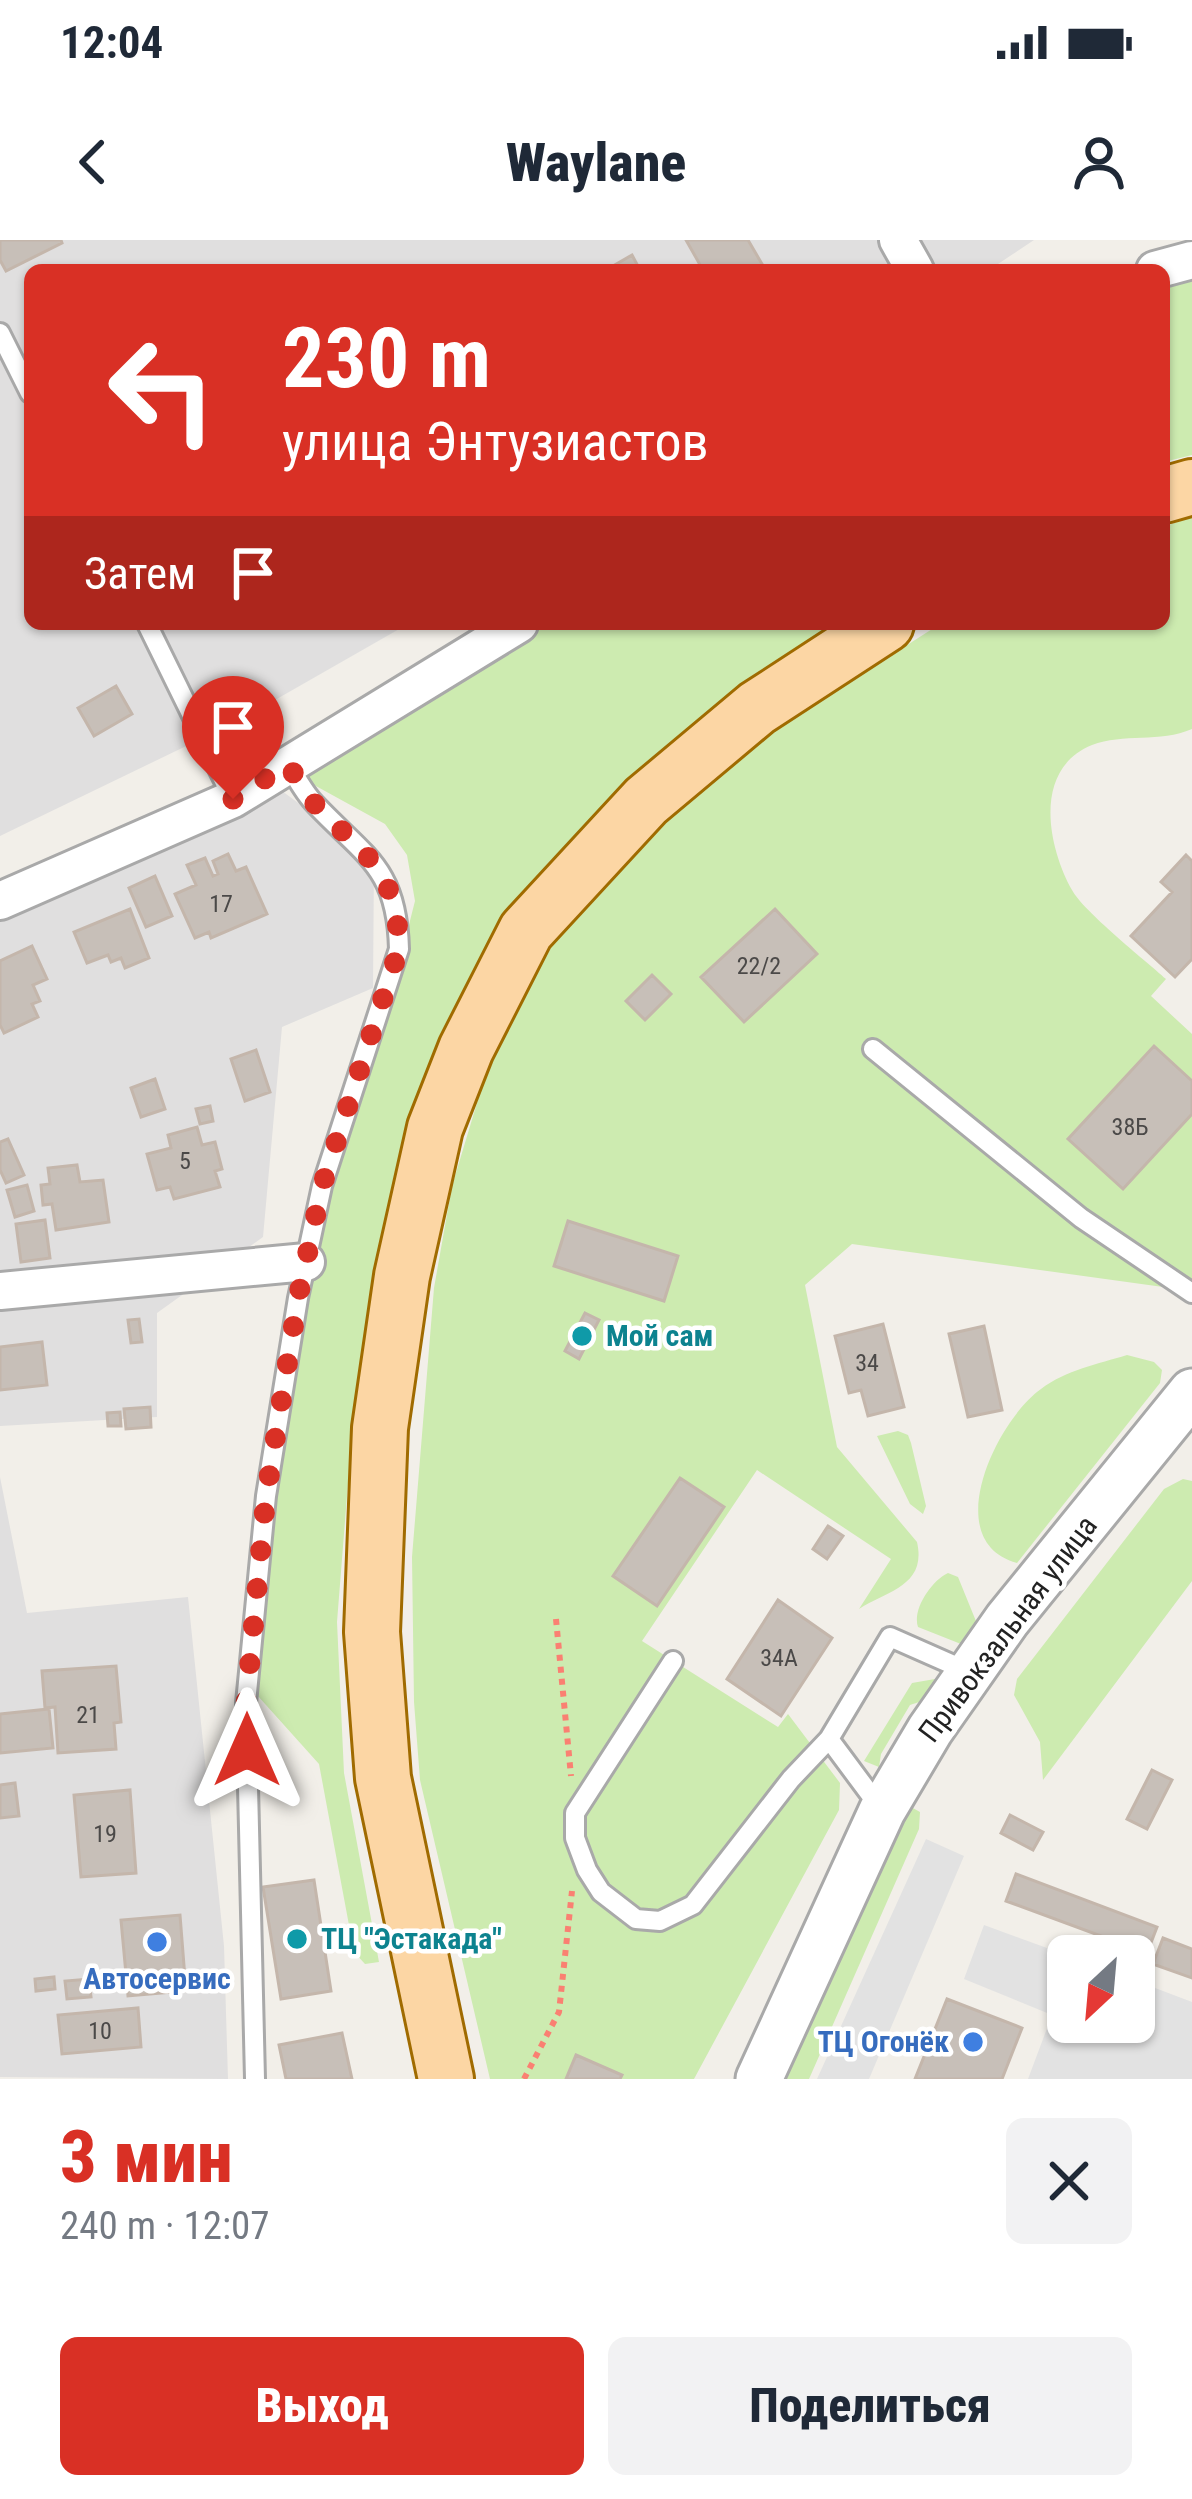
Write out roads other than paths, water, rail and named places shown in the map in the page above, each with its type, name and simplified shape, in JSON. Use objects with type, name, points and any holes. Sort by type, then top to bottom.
[{"type":"main road","points":[[446,2079],[383,1778],[372,1632],[380,1428],[402,1276],[435,1128],[466,1049],[526,931],[646,801],[757,708],[877,630]]},
{"type":"street","points":[[0,902],[233,799],[509,630]]},
{"type":"street","points":[[0,1292],[306,1262]]},
{"type":"street","name":"Привокзальная улица","points":[[759,2079],[882,1811],[930,1730],[1007,1620],[1192,1392]]},
{"type":"lane","points":[[0,333],[24,380]]},
{"type":"lane","points":[[150,630],[233,799]]},
{"type":"lane","points":[[255,2079],[246,1703],[266,1496],[306,1262],[328,1166],[399,949],[398,919],[384,878],[358,842],[312,802],[288,764]]},
{"type":"lane","points":[[873,1049],[1081,1218],[1192,1293]]},
{"type":"lane","points":[[673,1660],[575,1813],[575,1838],[587,1870],[602,1892],[636,1919],[660,1921],[693,1905],[791,1779],[829,1739],[890,1637],[972,1673]]},
{"type":"lane","points":[[829,1739],[882,1811]]},
{"type":"place","name":"Мой сам","points":[[582,1336]]},
{"type":"place","name":"ТЦ \"Эстакада\"","points":[[297,1939]]},
{"type":"place","name":"Автосервис","points":[[157,1942]]},
{"type":"place","name":"ТЦ Огонёк","points":[[973,2042]]}]
